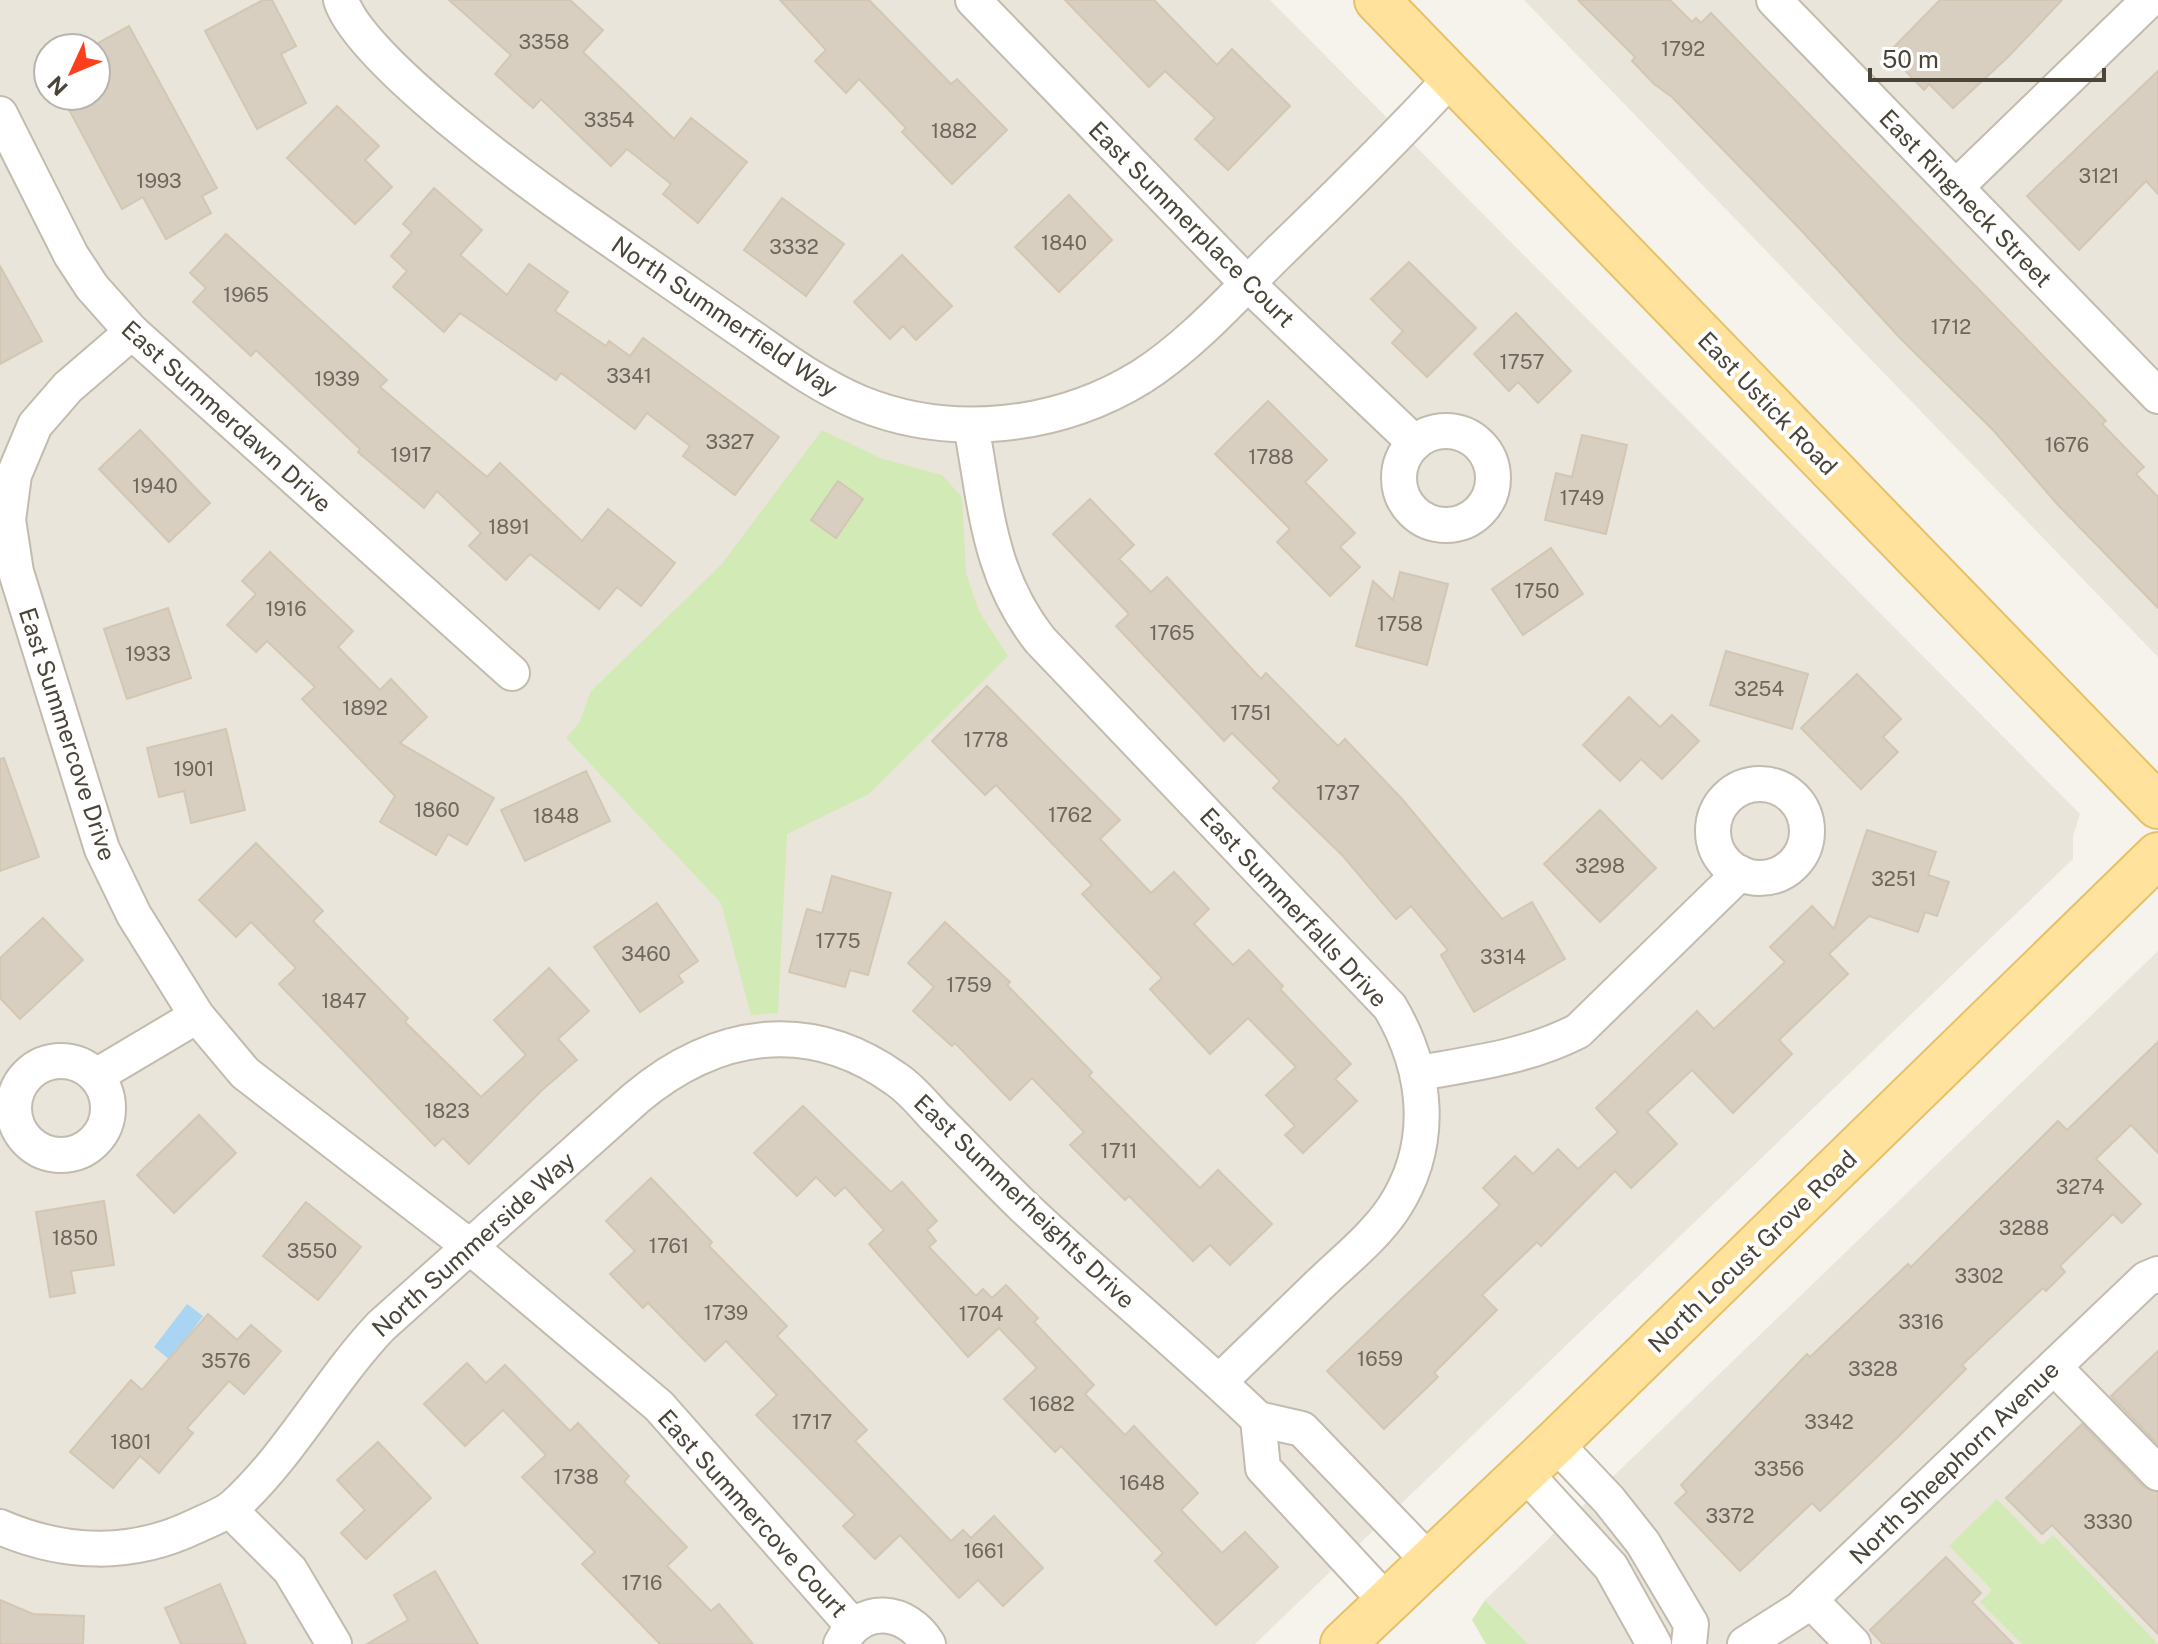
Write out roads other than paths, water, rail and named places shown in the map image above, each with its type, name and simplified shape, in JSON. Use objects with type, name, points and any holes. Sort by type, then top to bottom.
[{"type":"main road","name":"East Ustick Road","points":[[1377,0],[2158,806]]},
{"type":"main road","name":"North Locust Grove Road","points":[[1343,1644],[1540,1458],[2158,855]]},
{"type":"street","name":"North Summerfield Way","points":[[341,0],[369,46],[492,152],[548,196],[798,370],[861,403],[932,422],[971,425],[1044,417],[1111,393],[1171,355],[1389,145],[1452,77]]},
{"type":"street","name":"East Summerplace Court","points":[[973,0],[1247,283],[1415,443]]},
{"type":"street","name":"East Ringneck Street","points":[[1774,0],[2158,396]]},
{"type":"street","points":[[1956,187],[2149,0]]},
{"type":"street","name":"East Summerdawn Drive","points":[[0,114],[71,255],[92,287],[132,332],[512,673]]},
{"type":"street","name":"East Summercove Drive","points":[[132,332],[68,387],[35,425],[14,475],[8,520],[16,572],[102,849],[134,915],[197,1016],[228,1055],[271,1097],[469,1246]]},
{"type":"street","name":"East Summerfalls Drive","points":[[971,425],[993,545],[1002,579],[1018,612],[1040,640],[1390,1007],[1408,1038],[1419,1073],[1423,1108],[1420,1143],[1410,1177],[1393,1209],[1369,1237],[1219,1382]]},
{"type":"street","points":[[1419,1073],[1511,1057],[1545,1048],[1578,1031],[1740,873]]},
{"type":"street","points":[[96,1076],[197,1016]]},
{"type":"street","name":"North Summerside Way","points":[[230,1510],[260,1480],[356,1352],[469,1246],[663,1075],[694,1057],[727,1045],[764,1039]]},
{"type":"street","name":"East Summerheights Drive","points":[[764,1039],[800,1040],[835,1047],[868,1061],[899,1080],[1024,1207],[1258,1419]]},
{"type":"street","name":"East Summercove Court","points":[[469,1246],[659,1406],[847,1635],[868,1617],[896,1616],[919,1629],[928,1644]]},
{"type":"street","name":"North Sheephorn Avenue","points":[[1745,1644],[1810,1600],[2146,1279],[2158,1274]]},
{"type":"street","points":[[2054,1367],[2158,1473]]},
{"type":"street","points":[[1387,1602],[1263,1468],[1258,1419],[1302,1429],[1430,1562]]},
{"type":"street","points":[[1540,1458],[1611,1567],[1654,1644]]},
{"type":"street","points":[[1540,1458],[1609,1500],[1643,1543],[1691,1624],[1689,1644]]},
{"type":"street","points":[[0,1527],[49,1545],[84,1550],[120,1549],[155,1542],[230,1510],[290,1570],[334,1644]]},
{"type":"street","points":[[1810,1600],[1853,1644]]},
{"type":"water","points":[[187,1304],[203,1316],[170,1360],[154,1347]]}]
